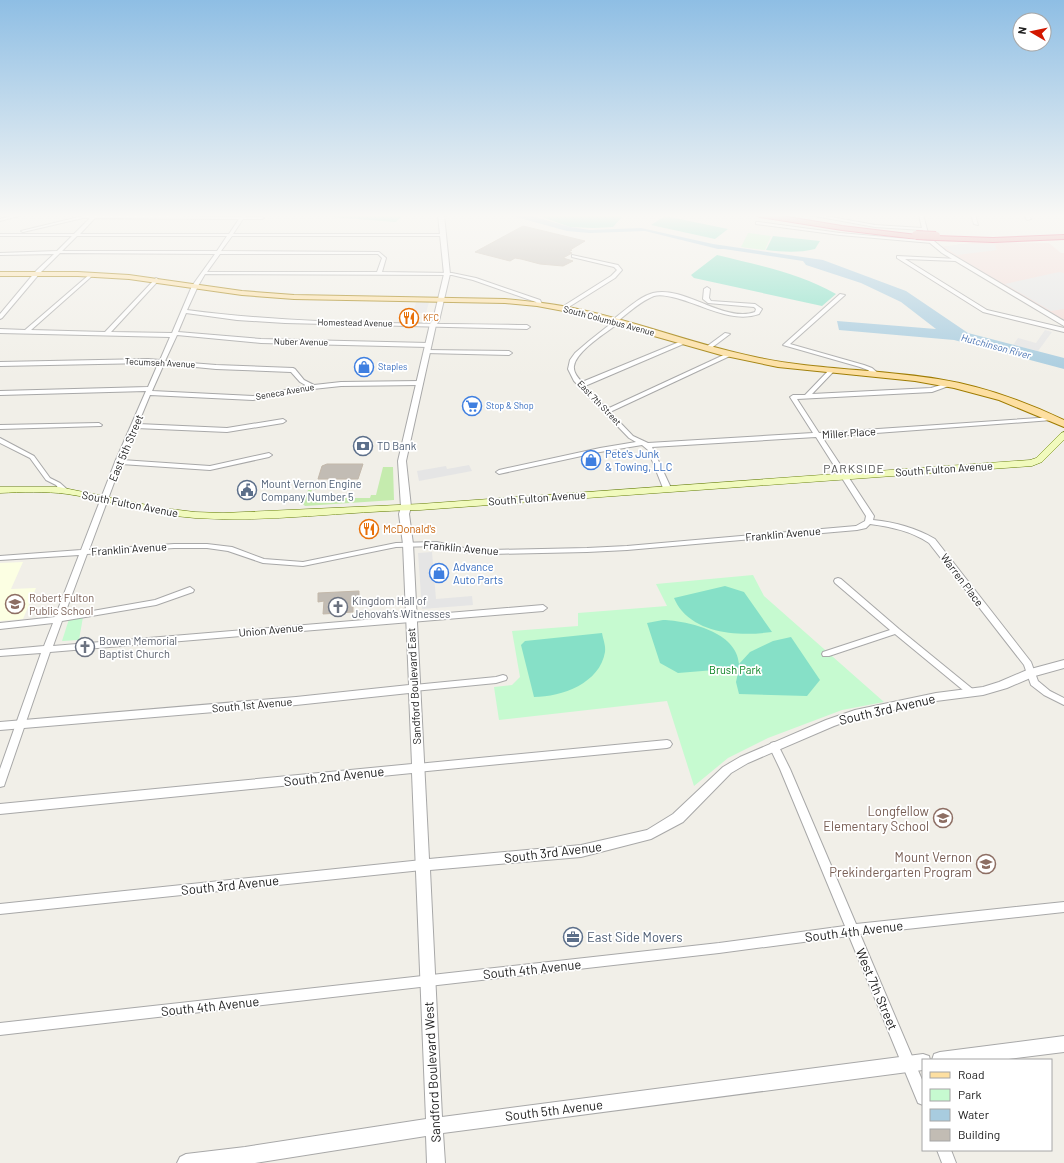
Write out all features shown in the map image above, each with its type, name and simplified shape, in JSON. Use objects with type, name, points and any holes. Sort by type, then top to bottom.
[{"type":"main road","name":"South Columbus Avenue","points":[[0,274],[90,275],[156,280],[275,296],[539,304],[564,308],[616,321],[766,363],[951,384],[1001,398],[1064,424]]},
{"type":"main road","name":"South Fulton Avenue","points":[[0,490],[65,491],[158,511],[205,516],[247,516],[460,504],[1032,463],[1039,460],[1064,435]]},
{"type":"street","points":[[0,317],[41,269]]},
{"type":"street","name":"East 5th Street","points":[[0,783],[47,649],[118,462],[195,286],[207,269]]},
{"type":"street","points":[[379,274],[380,269]]},
{"type":"street","name":"Sandford Boulevard East","points":[[428,981],[410,619],[408,544],[404,514],[406,507],[402,461],[433,324],[430,321],[439,300],[444,269]]},
{"type":"street","points":[[564,308],[613,277],[619,269]]},
{"type":"street","points":[[919,269],[986,311],[1064,330]]},
{"type":"street","points":[[972,269],[1064,324]]},
{"type":"street","points":[[204,273],[444,274],[474,279],[538,301],[539,304]]},
{"type":"street","points":[[27,331],[90,275]]},
{"type":"street","points":[[106,334],[156,280]]},
{"type":"street","name":"East 7th Street","points":[[667,488],[651,450],[645,444],[631,437],[576,380],[571,370],[573,360],[579,352],[616,321],[654,294],[667,294],[737,315],[749,317],[757,313],[759,309],[755,306],[710,302],[706,299],[707,289]]},
{"type":"street","points":[[842,295],[786,345],[870,369],[877,375]]},
{"type":"street","name":"Homestead Avenue","points":[[184,311],[237,318],[284,321],[527,327]]},
{"type":"street","name":"Nuber Avenue","points":[[0,331],[175,334],[268,341],[427,348],[509,354]]},
{"type":"street","points":[[708,348],[727,334]]},
{"type":"street","points":[[581,385],[686,341]]},
{"type":"street","points":[[607,412],[730,354]]},
{"type":"street","name":"Tecumseh Avenue","points":[[0,364],[163,361],[216,367],[293,370],[302,380],[313,387]]},
{"type":"street","points":[[844,371],[853,368],[848,362]]},
{"type":"street","points":[[807,396],[832,370]]},
{"type":"street","name":"Seneca Avenue","points":[[0,393],[150,391],[253,398],[313,387],[341,384],[420,383]]},
{"type":"street","points":[[869,522],[870,516],[866,508],[793,397],[932,390],[951,384]]},
{"type":"street","name":"Miller Place","points":[[499,472],[600,450],[645,444],[817,435],[1052,418]]},
{"type":"street","points":[[135,426],[220,430],[241,429],[283,421]]},
{"type":"street","points":[[0,427],[98,425]]},
{"type":"street","points":[[0,440],[32,457],[48,479],[58,484],[65,491]]},
{"type":"street","points":[[118,462],[210,468],[269,455]]},
{"type":"street","name":"Franklin Avenue","points":[[0,558],[174,546],[207,546],[229,549],[263,561],[302,564],[373,548],[408,544],[437,544],[464,550],[491,552],[619,549],[857,528],[869,522]]},
{"type":"street","name":"Warren Place","points":[[869,522],[887,524],[908,529],[932,541],[1028,664],[1034,682],[1047,693],[1064,702]]},
{"type":"street","points":[[838,581],[972,693]]},
{"type":"street","points":[[0,626],[60,618],[156,602],[190,590]]},
{"type":"street","name":"Union Avenue","points":[[0,653],[543,608]]},
{"type":"street","points":[[826,654],[896,631]]},
{"type":"street","name":"South 3rd Avenue","points":[[0,910],[422,865],[581,851],[610,845],[651,834],[678,818],[727,770],[774,746],[855,714],[936,697],[972,693],[1003,685],[1031,673],[1064,664]]},
{"type":"street","name":"South 1st Avenue","points":[[0,726],[296,701],[496,680],[503,678]]},
{"type":"street","name":"South 2nd Avenue","points":[[0,809],[667,744]]},
{"type":"street","name":"West 7th Street","points":[[774,746],[852,930],[916,1063],[922,1093]]},
{"type":"street","name":"South 4th Avenue","points":[[0,1029],[719,948],[852,930],[1064,908]]},
{"type":"street","name":"Sandford Boulevard West","points":[[428,981],[436,1163]]},
{"type":"street","points":[[948,1059],[1064,1044]]},
{"type":"street","name":"South 5th Avenue","points":[[186,1163],[245,1156],[434,1126],[916,1063]]},
{"type":"street","points":[[944,1151],[949,1163]]},
{"type":"shaded area","points":[[977,269],[1064,269],[1064,321]]},
{"type":"shaded area","points":[[1059,272],[1064,273],[1064,309],[1051,311],[1005,284]]},
{"type":"shaded area","points":[[416,302],[429,302],[426,313],[413,313]]},
{"type":"shaded area","points":[[1045,330],[1052,332],[1038,351],[1013,345],[1018,338],[1036,343]]},
{"type":"shaded area","points":[[469,465],[472,471],[419,481],[417,471],[446,466],[447,469]]},
{"type":"shaded area","points":[[432,552],[436,599],[472,596],[473,605],[422,609],[418,553]]},
{"type":"shaded area","name":"Robert Fulton Public School","points":[[23,562],[11,589],[36,588],[23,619],[0,621],[0,563]]},
{"type":"green space","points":[[698,269],[773,269],[807,280],[836,294],[822,306],[694,278],[691,275]]},
{"type":"green space","points":[[383,467],[393,467],[394,500],[305,506],[303,504],[308,490],[318,489],[312,490],[310,494],[316,495],[315,498],[370,498],[371,495],[376,495]]},
{"type":"green space","name":"Brush Park","points":[[753,575],[764,596],[884,702],[842,710],[768,738],[728,758],[694,786],[667,701],[499,720],[494,687],[512,685],[520,677],[512,631],[578,626],[578,613],[667,606],[656,584]]},
{"type":"green space","points":[[725,586],[744,592],[772,632],[749,634],[724,632],[712,629],[691,619],[681,609],[674,598]]},
{"type":"green space","points":[[83,617],[79,640],[62,641],[69,619]]},
{"type":"green space","points":[[663,620],[698,626],[721,636],[730,644],[736,653],[739,664],[750,652],[773,641],[791,637],[820,680],[807,696],[739,694],[736,682],[739,668],[678,673],[660,663],[647,623]]},
{"type":"green space","points":[[602,633],[605,652],[602,663],[588,680],[567,691],[534,697],[521,645],[525,641]]},
{"type":"water","name":"Hutchinson River","points":[[819,269],[848,269],[906,291],[968,333],[1064,358],[1064,369],[954,340],[839,330],[837,321],[936,329],[901,302],[861,283]]},
{"type":"building","points":[[327,464],[363,464],[358,479],[318,479],[322,466]]},
{"type":"building","name":"Kingdom Hall of Jehovah’s Witnesses","points":[[359,591],[359,598],[353,599],[353,612],[323,614],[324,601],[318,602],[318,593]]},
{"type":"place","name":"KFC","points":[[409,318]]},
{"type":"place","name":"Staples","points":[[364,367]]},
{"type":"place","name":"Stop & Shop","points":[[472,406]]},
{"type":"place","name":"TD Bank","points":[[363,446]]},
{"type":"place","name":"Pete's Junk & Towing, LLC","points":[[591,460]]},
{"type":"place","name":"Mount Vernon Engine Company Number 5","points":[[247,490]]},
{"type":"place","name":"McDonald's","points":[[369,529]]},
{"type":"place","name":"Advance Auto Parts","points":[[439,573]]},
{"type":"place","name":"Robert Fulton Public School","points":[[15,604]]},
{"type":"place","name":"Kingdom Hall of Jehovah’s Witnesses","points":[[338,607]]},
{"type":"place","name":"Bowen Memorial Baptist Church","points":[[85,647]]},
{"type":"place","name":"Longfellow Elementary School","points":[[943,818]]},
{"type":"place","name":"Mount Vernon Prekindergarten Program","points":[[986,864]]},
{"type":"place","name":"East Side Movers","points":[[573,937]]},
{"type":"district","name":"PARKSIDE","points":[[854,469]]}]
